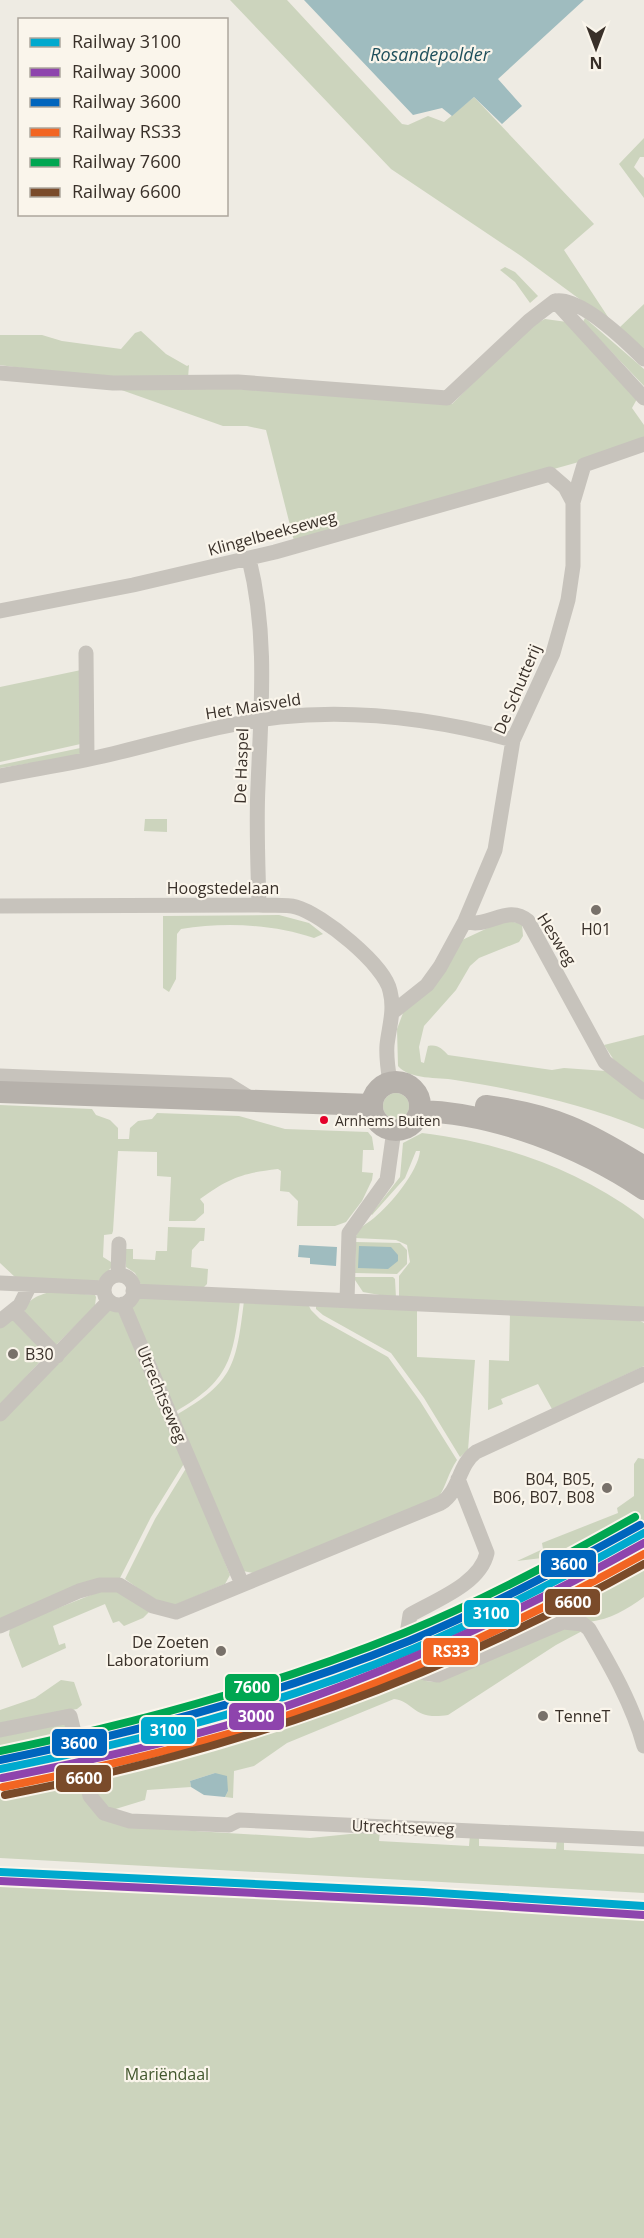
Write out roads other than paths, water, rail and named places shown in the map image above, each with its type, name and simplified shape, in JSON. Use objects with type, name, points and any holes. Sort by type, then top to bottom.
[{"type":"main road","points":[[390,1082],[409,1084],[420,1103],[416,1120],[408,1127],[393,1134],[376,1119],[372,1105],[375,1093],[390,1082]]},
{"type":"main road","points":[[0,1092],[372,1105]]},
{"type":"main road","points":[[420,1103],[521,1111],[557,1120],[597,1138],[644,1167]]},
{"type":"main road","points":[[420,1103],[502,1122],[543,1137],[644,1190]]},
{"type":"street","points":[[555,301],[644,398]]},
{"type":"street","points":[[0,373],[113,383],[261,384],[447,398],[522,327],[555,301],[567,301],[596,318],[644,359]]},
{"type":"street","name":"De Schutterij","points":[[465,921],[495,850],[513,740],[553,653],[566,608],[573,566],[573,502],[584,465],[644,444]]},
{"type":"street","name":"Klingelbeekseweg","points":[[0,611],[134,585],[249,559],[550,474],[565,487],[573,502]]},
{"type":"street","name":"De Haspel","points":[[249,559],[261,625],[258,789],[259,905]]},
{"type":"street","points":[[86,653],[87,759]]},
{"type":"street","name":"Het Maisveld","points":[[0,776],[261,720],[329,714],[383,715],[444,724],[513,740]]},
{"type":"street","name":"Hoogstedelaan","points":[[0,906],[259,905],[295,907],[311,914],[346,939],[385,976],[390,990],[393,1012],[387,1053],[390,1082]]},
{"type":"street","name":"Hesweg","points":[[465,921],[482,924],[509,914],[517,914],[528,921],[605,1062],[644,1092]]},
{"type":"street","points":[[393,1012],[427,984],[450,950],[465,921]]},
{"type":"street","points":[[0,1076],[229,1085],[256,1102]]},
{"type":"street","points":[[347,1300],[349,1233],[387,1180],[393,1134]]},
{"type":"street","points":[[118,1275],[119,1244]]},
{"type":"street","points":[[0,1283],[30,1285],[112,1297],[130,1299],[133,1291],[129,1279],[118,1275],[109,1279],[112,1297]]},
{"type":"street","points":[[0,1321],[14,1311],[30,1285]]},
{"type":"street","points":[[133,1291],[644,1314]]},
{"type":"street","points":[[0,1414],[112,1297]]},
{"type":"street","name":"Utrechtseweg","points":[[112,1297],[242,1584]]},
{"type":"street","points":[[14,1311],[57,1356]]},
{"type":"street","points":[[0,1626],[60,1599],[100,1585],[119,1585],[153,1606],[176,1612],[441,1503],[449,1497],[467,1458],[476,1452],[644,1374]]},
{"type":"street","points":[[411,1639],[408,1629],[410,1615],[470,1579],[483,1566],[487,1553],[458,1479]]},
{"type":"street","points":[[420,1662],[428,1675],[438,1675],[563,1622],[583,1623],[589,1629],[636,1720],[644,1746]]},
{"type":"street","name":"Utrechtseweg","points":[[0,1730],[58,1717],[73,1720],[93,1802],[104,1813],[113,1817],[162,1823],[229,1826],[239,1820],[644,1839]]},
{"type":"water","name":"Rosandepolder","points":[[304,0],[584,0],[498,79],[522,106],[502,124],[474,97],[452,116],[442,108],[413,115]]},
{"type":"water","points":[[299,1245],[337,1247],[336,1266],[310,1264],[310,1258],[298,1257]]},
{"type":"water","points":[[359,1246],[391,1247],[398,1255],[398,1261],[388,1269],[358,1268]]},
{"type":"water","points":[[215,1773],[227,1776],[228,1791],[225,1797],[204,1795],[191,1787],[190,1781]]},
{"type":"tunnel","points":[[411,1639],[420,1662]]},
{"type":"rail line","name":"7600","points":[[0,1751],[103,1728],[205,1701],[355,1652],[404,1633],[492,1593],[635,1517]]},
{"type":"rail line","name":"3600","points":[[0,1760],[104,1737],[207,1710],[359,1660],[409,1641],[497,1601],[640,1525]]},
{"type":"rail line","name":"3100","points":[[0,1769],[210,1720],[363,1669],[443,1636],[501,1608],[644,1533]]},
{"type":"rail line","name":"3000","points":[[2,1778],[160,1743],[305,1700],[453,1640],[549,1594],[644,1543]]},
{"type":"rail line","name":"RS33","points":[[3,1787],[98,1767],[224,1735],[356,1691],[502,1628],[644,1554]]},
{"type":"rail line","name":"6600","points":[[5,1795],[174,1756],[255,1733],[334,1706],[489,1643],[644,1564]]},
{"type":"rail line","name":"3100","points":[[0,1872],[423,1892],[644,1906]]},
{"type":"rail line","name":"3000","points":[[0,1881],[423,1901],[643,1915]]},
{"type":"place","name":"H01","points":[[596,910]]},
{"type":"place","name":"Arnhems Buiten","points":[[324,1120]]},
{"type":"place","name":"B30","points":[[13,1354]]},
{"type":"place","name":"B04, B05, B06, B07, B08","points":[[607,1488]]},
{"type":"place","name":"De Zoeten Laboratorium","points":[[221,1651]]},
{"type":"place","name":"TenneT","points":[[543,1716]]},
{"type":"park label","name":"Mariëndaal","points":[[167,2074]]}]
